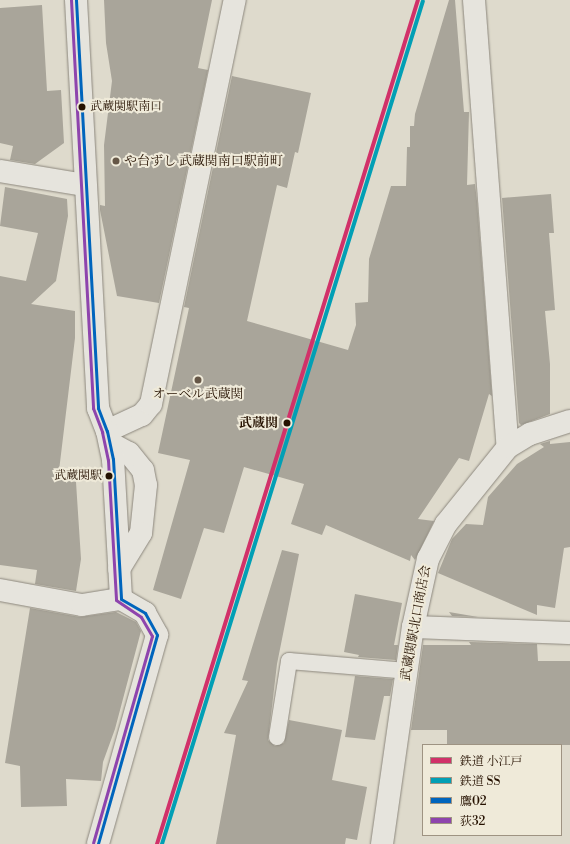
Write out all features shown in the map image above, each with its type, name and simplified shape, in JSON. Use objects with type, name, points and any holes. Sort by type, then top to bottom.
[{"type":"street","points":[[76,0],[98,408],[108,437],[121,599]]},
{"type":"street","points":[[108,437],[142,415],[151,404],[235,0]]},
{"type":"street","points":[[474,0],[508,447]]},
{"type":"street","points":[[0,171],[85,185]]},
{"type":"street","name":"武蔵関駅北口商店会","points":[[382,844],[413,626],[428,560],[446,524],[508,447],[530,434],[570,421]]},
{"type":"street","points":[[108,437],[129,454],[143,470],[146,485],[141,533],[119,569]]},
{"type":"street","points":[[0,590],[82,605],[121,599],[144,613],[157,635],[98,844]]},
{"type":"street","points":[[413,626],[570,633]]},
{"type":"lane","points":[[277,737],[289,661],[406,671]]},
{"type":"building","points":[[104,0],[212,0],[198,68],[208,70],[159,303],[117,296],[100,210],[100,205],[105,206],[104,145],[112,81],[106,43]]},
{"type":"building","points":[[449,0],[455,0],[464,112],[469,112],[467,185],[475,184],[492,396],[489,394],[469,461],[459,458],[418,519],[434,521],[415,560],[411,555],[410,561],[326,525],[322,535],[291,524],[304,484],[244,467],[224,533],[204,528],[181,599],[153,590],[190,460],[158,453],[189,308],[184,307],[232,76],[311,93],[298,153],[295,152],[287,188],[277,185],[247,321],[348,350],[356,325],[355,303],[368,302],[369,259],[391,186],[406,186],[407,147],[410,147],[410,126],[414,126],[415,114]]},
{"type":"building","points":[[42,5],[47,91],[61,90],[64,143],[35,164],[10,160],[13,146],[0,143],[0,8]]},
{"type":"building","points":[[5,187],[67,199],[68,216],[56,281],[31,304],[75,311],[75,338],[58,479],[76,482],[81,559],[76,591],[35,584],[37,570],[0,565],[0,276],[26,281],[38,233],[0,226]]},
{"type":"building","points":[[551,194],[554,233],[549,233],[555,310],[545,311],[550,364],[550,414],[521,425],[519,423],[502,198]]},
{"type":"building","points":[[550,441],[550,444],[570,442],[570,547],[564,548],[555,608],[537,605],[537,615],[438,573],[452,539],[466,524],[483,525],[488,497],[517,464],[544,447],[540,444]]},
{"type":"building","points":[[282,550],[299,554],[277,664],[268,740],[275,746],[284,743],[289,720],[342,730],[332,780],[367,787],[357,840],[346,838],[345,844],[216,844],[236,735],[224,733],[248,681],[242,680]]},
{"type":"building","points":[[355,594],[402,603],[394,645],[398,645],[396,660],[358,657],[359,655],[344,652]]},
{"type":"building","points":[[30,608],[80,617],[116,612],[136,622],[141,631],[115,729],[103,762],[101,781],[66,779],[67,806],[21,807],[20,766],[5,763]]},
{"type":"building","points":[[449,612],[478,617],[452,616]]},
{"type":"building","points":[[469,642],[537,644],[538,661],[570,661],[570,745],[447,744],[447,730],[411,730],[423,645],[471,645]]},
{"type":"building","points":[[355,676],[393,679],[390,696],[384,696],[375,740],[345,737]]},
{"type":"rail line","name":"小江戸","points":[[157,844],[418,0]]},
{"type":"rail line","name":"SS","points":[[162,844],[423,1]]},
{"type":"transit line","name":"荻32","points":[[71,0],[93,408],[102,432],[108,460],[116,600],[141,617],[152,636],[93,843]]},
{"type":"transit line","name":"鷹02","points":[[76,0],[98,408],[107,431],[113,459],[121,599],[145,613],[157,635],[98,844]]},
{"type":"place","name":"武蔵関駅南口","points":[[82,107]]},
{"type":"place","name":"や台ずし 武蔵関南口駅前町","points":[[116,161]]},
{"type":"place","name":"オーベル武蔵関","points":[[198,380]]},
{"type":"place","name":"武蔵関","points":[[287,423]]},
{"type":"place","name":"武蔵関駅","points":[[109,476]]}]
